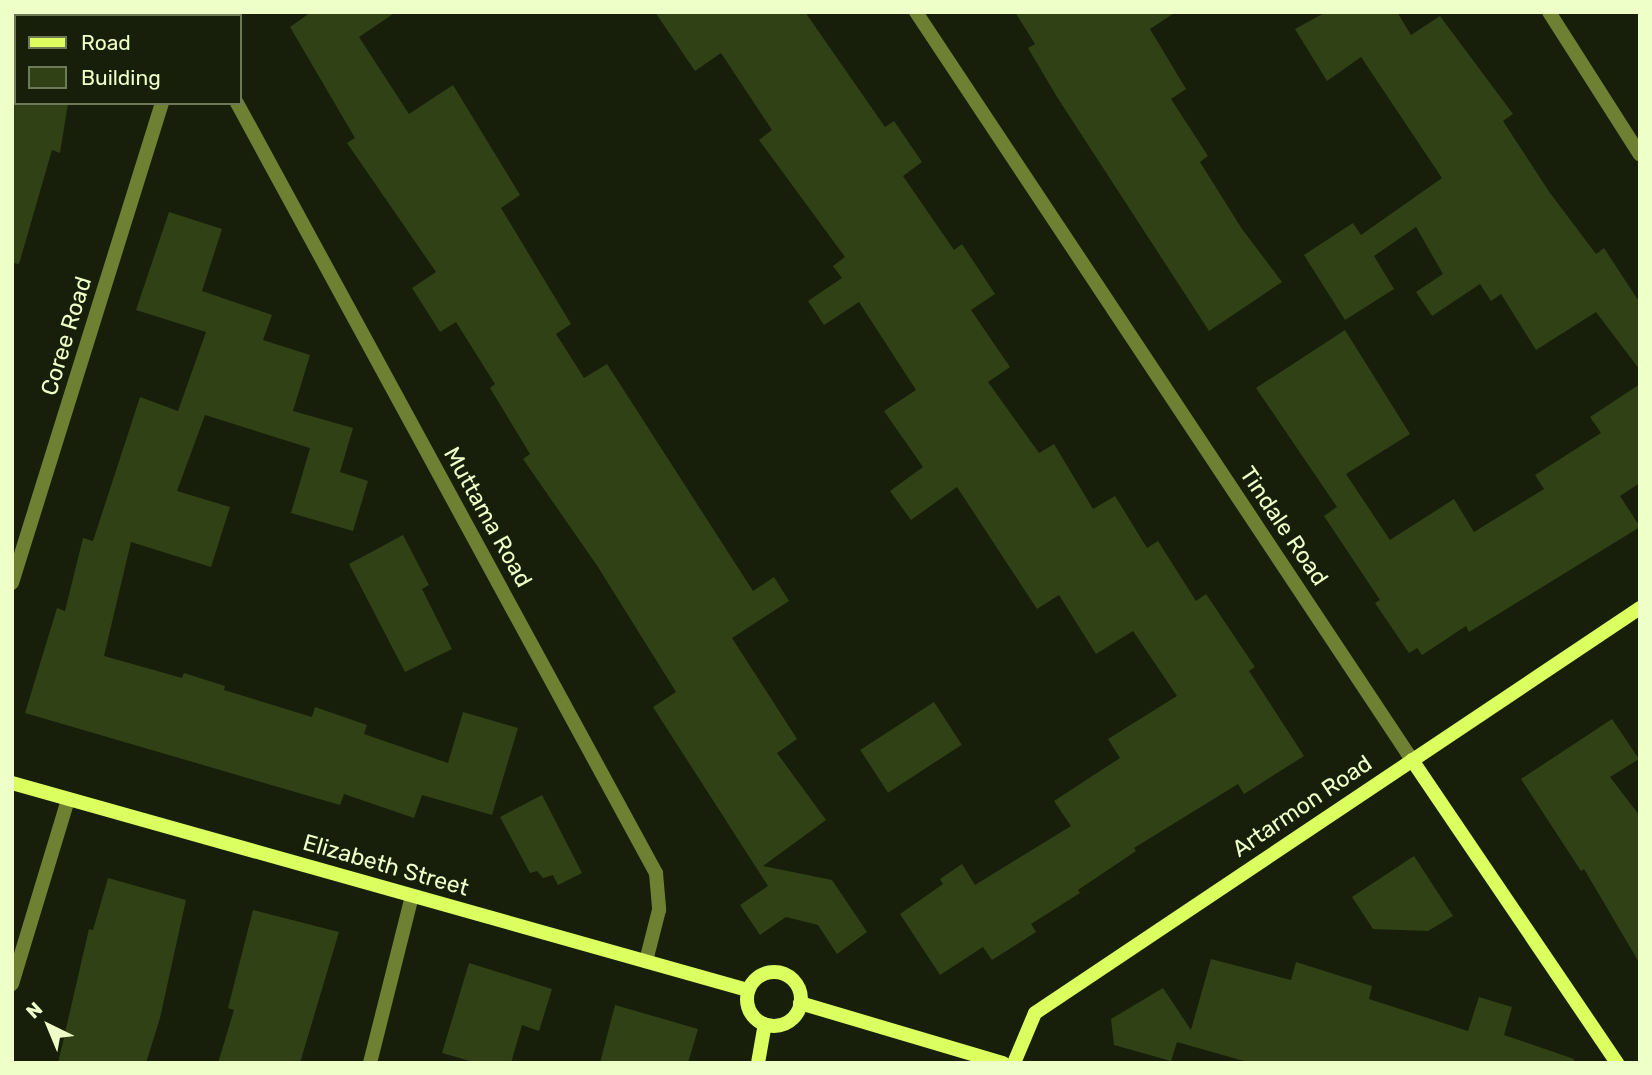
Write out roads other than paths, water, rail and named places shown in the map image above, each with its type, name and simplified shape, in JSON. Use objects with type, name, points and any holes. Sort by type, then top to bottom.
[{"type":"street","name":"Tindale Road","points":[[916,12],[1412,760],[1617,1063]]},
{"type":"street","points":[[1549,12],[1640,155]]},
{"type":"street","name":"Coree Road","points":[[12,583],[161,105]]},
{"type":"street","name":"Muttama Road","points":[[238,105],[656,873],[659,910],[646,961]]},
{"type":"street","name":"Artarmon Road","points":[[1014,1063],[1035,1013],[1640,608]]},
{"type":"street","name":"Elizabeth Street","points":[[12,783],[748,990]]},
{"type":"street","points":[[12,984],[68,800]]},
{"type":"street","points":[[370,1063],[412,896]]},
{"type":"street","points":[[776,972],[797,986],[800,1003],[788,1022],[765,1025],[748,1007],[748,990],[759,977],[776,972]]},
{"type":"street","points":[[800,1003],[1003,1063]]},
{"type":"street","points":[[758,1063],[765,1025]]}]
